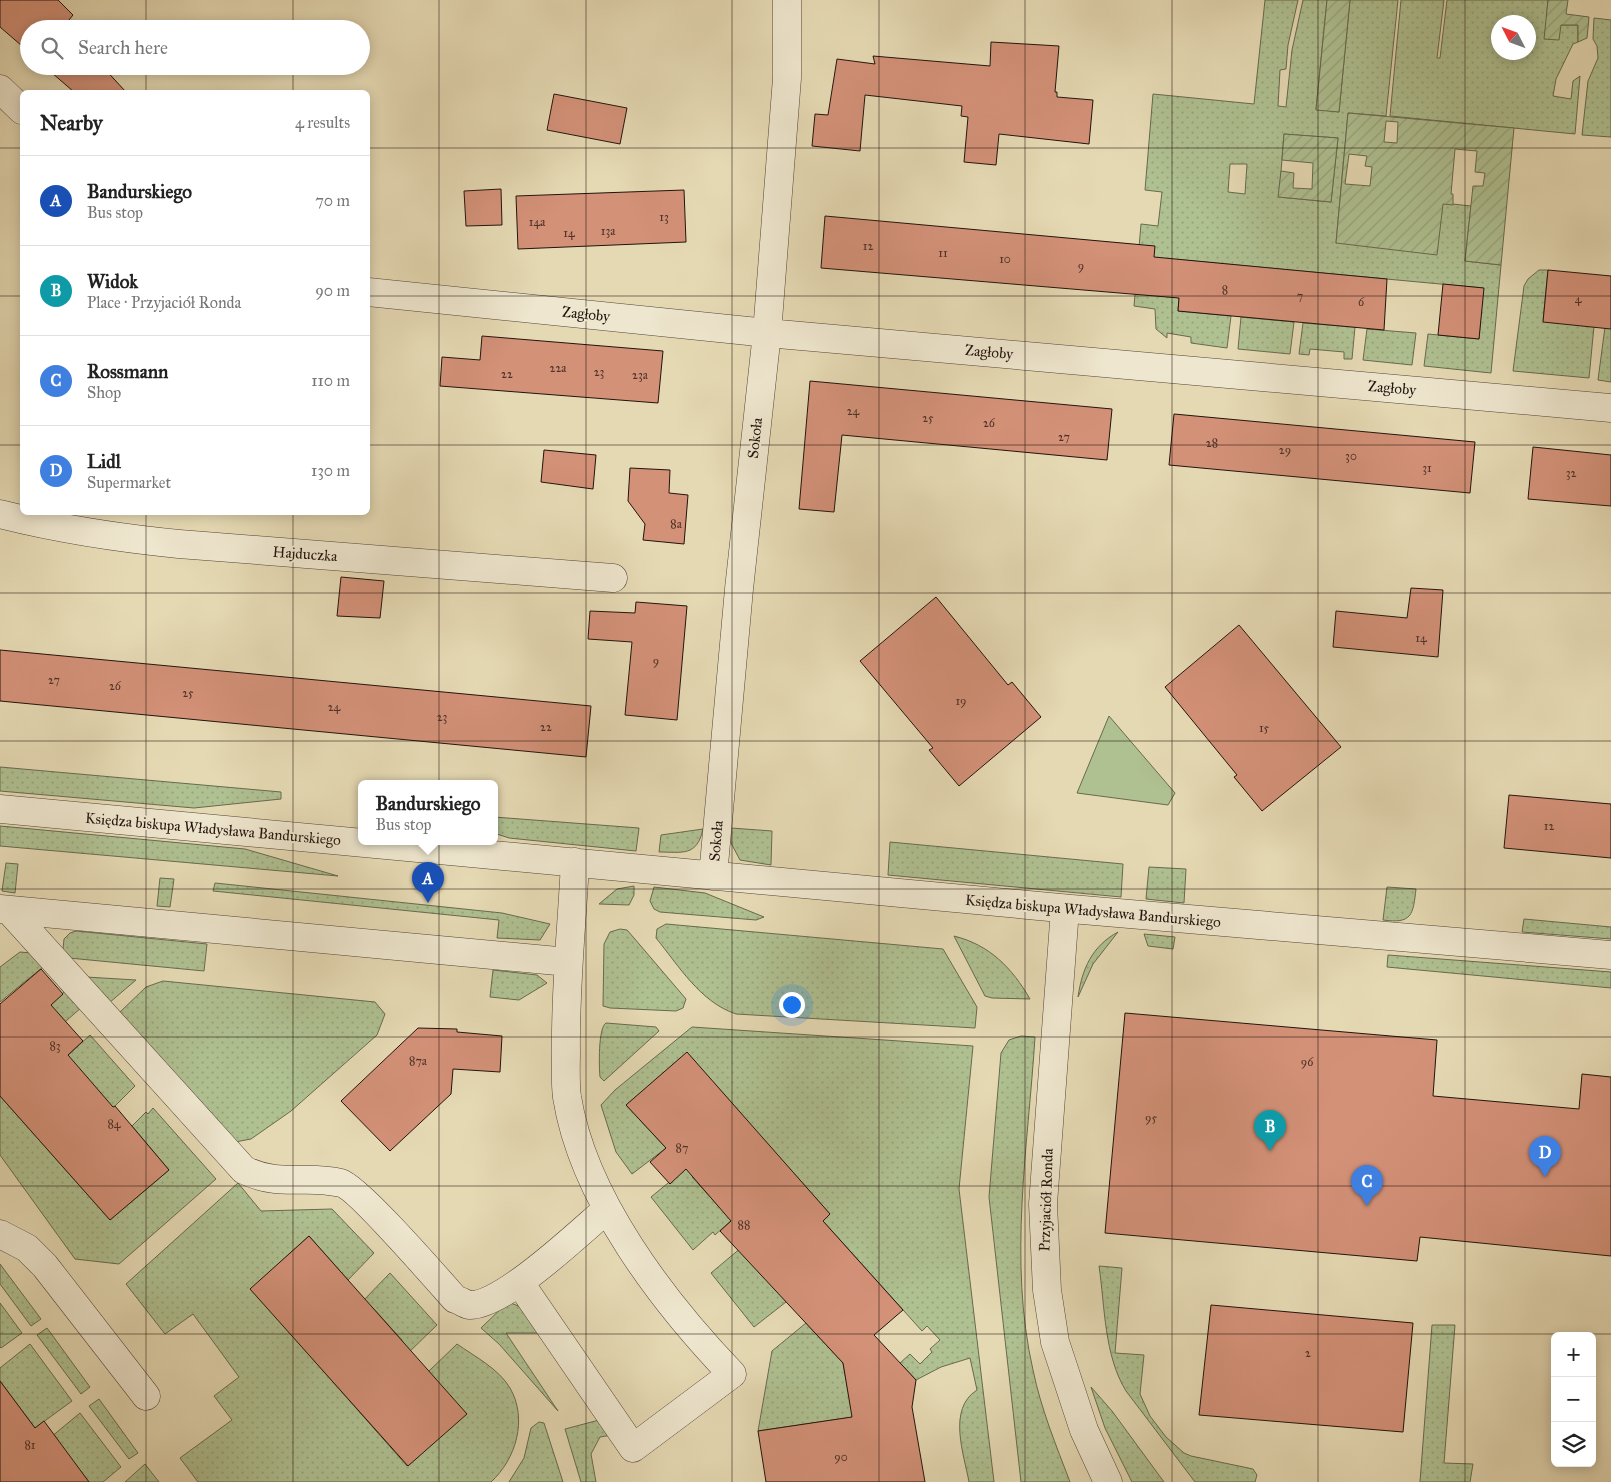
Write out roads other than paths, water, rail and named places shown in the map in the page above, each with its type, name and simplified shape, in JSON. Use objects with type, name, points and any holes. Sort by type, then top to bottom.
[{"type":"street","name":"Sokoła","points":[[713,876],[739,590],[767,332],[787,78],[787,0]]},
{"type":"street","points":[[0,89],[20,108]]},
{"type":"street","name":"Zagłoby","points":[[370,292],[767,332],[1611,408]]},
{"type":"street","name":"Hajduczka","points":[[0,514],[29,522],[110,536],[170,543],[613,578]]},
{"type":"street","name":"Księdza biskupa Władysława Bandurskiego","points":[[0,809],[358,842]]},
{"type":"street","name":"Księdza biskupa Władysława Bandurskiego","points":[[390,845],[1065,909],[1611,955]]},
{"type":"street","points":[[520,1282],[633,1448],[732,1374],[664,1295],[606,1210],[574,1128],[567,1095],[565,1022],[574,862]]},
{"type":"street","name":"Przyjaciół Ronda","points":[[1065,909],[1043,1204],[1046,1282],[1055,1342],[1084,1430],[1108,1482]]},
{"type":"street","points":[[4,910],[568,962]]},
{"type":"street","points":[[4,910],[244,1170],[262,1179],[289,1182],[320,1179],[344,1184],[364,1202],[456,1299],[469,1305],[484,1302],[520,1282],[606,1210]]},
{"type":"street","points":[[0,1234],[27,1248],[45,1266],[146,1396]]},
{"type":"place","name":"Bandurskiego","points":[[428,903]]},
{"type":"place","name":"Widok","points":[[1270,1151]]},
{"type":"place","name":"Lidl","points":[[1545,1177]]},
{"type":"place","name":"Rossmann","points":[[1367,1206]]}]
